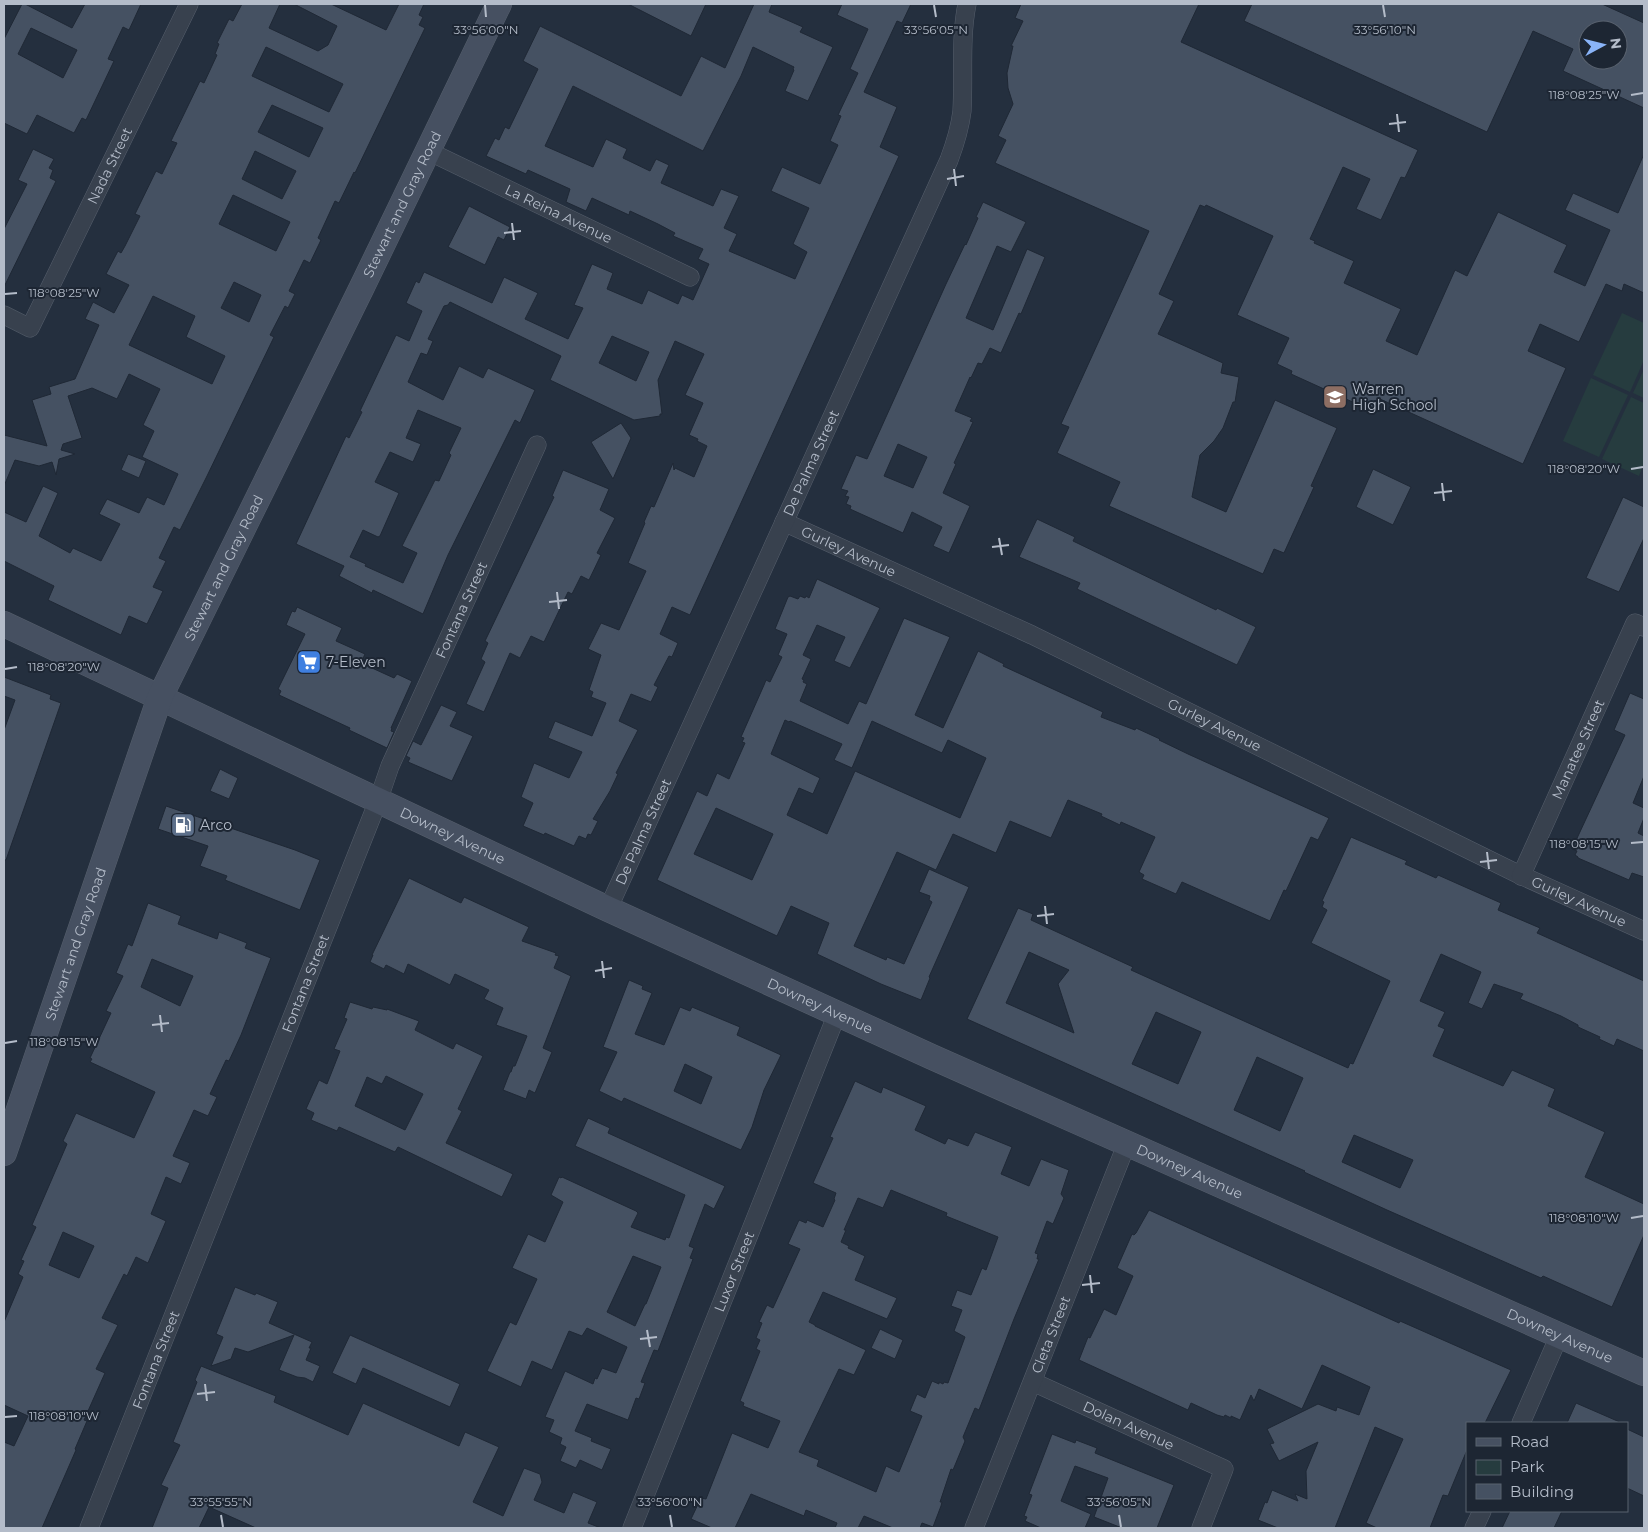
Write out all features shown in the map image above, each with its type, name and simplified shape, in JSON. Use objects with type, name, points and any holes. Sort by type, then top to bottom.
[{"type":"main road","name":"Stewart and Gray Road","points":[[4,1153],[160,697],[499,4]]},
{"type":"main road","name":"Downey Avenue","points":[[4,624],[608,909],[837,1014],[1644,1373]]},
{"type":"street","name":"Nada Street","points":[[4,315],[30,328],[189,4]]},
{"type":"street","name":"De Palma Street","points":[[608,909],[949,160],[957,137],[962,112],[963,36],[967,4]]},
{"type":"street","name":"La Reina Avenue","points":[[428,151],[690,276]]},
{"type":"street","name":"Fontana Street","points":[[89,1528],[378,801],[390,766],[537,445]]},
{"type":"street","name":"Gurley Avenue","points":[[784,522],[1032,635],[1521,876],[1644,932]]},
{"type":"street","name":"Manatee Street","points":[[1521,876],[1639,625]]},
{"type":"street","name":"Luxor Street","points":[[632,1528],[837,1014]]},
{"type":"street","name":"Cleta Street","points":[[974,1528],[1127,1143]]},
{"type":"street","points":[[1521,1422],[1560,1336]]},
{"type":"street","name":"Dolan Avenue","points":[[1033,1382],[1224,1470],[1201,1528]]},
{"type":"street","points":[[1474,1528],[1482,1512]]},
{"type":"green space","points":[[1622,313],[1644,323],[1644,360],[1630,392],[1593,375]]},
{"type":"green space","points":[[1644,369],[1644,398],[1633,393]]},
{"type":"green space","points":[[1591,378],[1628,395],[1599,457],[1563,441]]},
{"type":"green space","points":[[1631,397],[1644,403],[1644,463],[1639,476],[1602,459]]},
{"type":"building","points":[[22,4],[72,28],[85,4],[141,4],[129,30],[123,27],[108,59],[114,61],[86,120],[82,118],[74,133],[37,115],[27,134],[4,123],[4,39]],"holes":[[[31,28],[77,50],[63,78],[18,54]]]},
{"type":"building","points":[[242,4],[280,4],[269,28],[318,51],[328,45],[337,26],[294,4],[331,4],[386,30],[399,4],[424,4],[419,15],[423,17],[419,25],[425,28],[355,173],[339,203],[335,201],[318,238],[321,240],[310,263],[304,260],[289,291],[295,294],[288,308],[285,306],[270,335],[274,337],[180,530],[174,527],[159,558],[166,561],[153,587],[163,591],[147,624],[129,616],[121,635],[48,600],[54,586],[4,561],[4,512],[26,522],[43,486],[58,493],[39,536],[70,553],[73,548],[101,561],[120,524],[99,514],[107,499],[139,513],[147,497],[164,505],[178,474],[142,457],[154,431],[143,425],[160,389],[129,374],[117,399],[92,388],[68,396],[82,438],[63,444],[61,450],[75,454],[59,459],[56,475],[52,462],[39,466],[15,460],[4,486],[4,435],[47,446],[32,400],[51,394],[49,387],[75,379],[99,325],[85,319],[93,302],[114,313],[129,285],[106,274],[118,251],[121,253],[140,216],[135,214],[156,171],[162,174],[177,143],[171,141],[200,81],[204,83],[217,55],[215,54],[219,44],[217,43],[229,19],[233,21]],"holes":[[[266,47],[343,84],[329,112],[252,76]],[[272,105],[323,128],[309,157],[258,132]],[[255,151],[296,171],[282,199],[242,179]],[[233,195],[290,222],[276,251],[219,224]],[[234,282],[261,295],[249,322],[221,308]],[[153,296],[195,316],[186,337],[225,356],[212,384],[129,345]]]},
{"type":"building","points":[[628,4],[706,4],[691,36]]},
{"type":"building","points":[[754,4],[772,4],[769,12],[803,27],[800,32],[833,47],[808,101],[785,91],[794,67],[753,47],[741,76],[703,151],[573,86],[545,146],[593,167],[606,139],[627,149],[623,158],[650,171],[656,159],[669,165],[661,183],[713,206],[721,189],[739,196],[724,228],[737,234],[729,251],[795,279],[807,252],[793,244],[809,208],[771,191],[782,167],[820,184],[838,145],[830,141],[841,116],[838,115],[858,73],[850,69],[868,29],[837,15],[842,4],[911,4],[902,23],[897,21],[864,92],[897,107],[880,147],[899,156],[690,615],[672,607],[660,634],[678,643],[672,657],[669,656],[654,685],[658,687],[651,702],[631,694],[619,721],[638,730],[616,773],[618,774],[610,791],[593,819],[598,821],[591,835],[588,834],[586,839],[579,836],[574,846],[545,833],[544,835],[523,826],[533,803],[521,797],[534,763],[569,778],[582,752],[548,738],[555,721],[592,736],[606,703],[591,697],[593,692],[589,690],[601,655],[588,649],[601,623],[619,630],[646,571],[628,563],[651,506],[654,507],[673,463],[674,470],[675,468],[694,477],[707,446],[689,435],[703,403],[685,395],[704,354],[675,341],[658,380],[662,414],[660,416],[634,420],[550,380],[561,356],[450,302],[444,306],[428,339],[433,341],[427,355],[421,353],[408,382],[443,400],[459,366],[483,378],[488,368],[535,390],[520,423],[515,420],[448,555],[423,614],[373,590],[372,593],[339,576],[344,566],[296,544],[346,436],[349,438],[362,412],[360,411],[396,335],[409,341],[422,311],[406,303],[416,281],[419,283],[424,272],[492,303],[504,277],[538,293],[525,319],[568,339],[583,308],[574,305],[592,264],[613,273],[607,289],[642,304],[648,290],[678,304],[682,295],[693,300],[709,264],[698,259],[703,249],[673,236],[675,233],[630,211],[629,215],[592,198],[586,211],[566,202],[570,189],[528,170],[526,174],[486,156],[495,138],[499,140],[505,127],[509,129],[538,69],[523,61],[540,26],[681,96],[701,56],[725,68]],"holes":[[[612,336],[649,352],[636,381],[599,363]],[[418,410],[461,428],[439,481],[435,480],[402,546],[417,553],[403,583],[350,557],[363,530],[378,537],[380,536],[399,493],[375,482],[390,452],[413,462],[421,444],[406,438]]]},
{"type":"building","points":[[1021,4],[1199,4],[1181,42],[1418,150],[1405,178],[1401,177],[1381,220],[1356,209],[1370,179],[1343,167],[1310,239],[1315,241],[1314,243],[1354,261],[1344,283],[1401,309],[1386,341],[1417,355],[1455,270],[1467,276],[1498,212],[1567,245],[1554,272],[1585,286],[1610,230],[1565,210],[1573,193],[1618,213],[1644,154],[1644,293],[1624,284],[1622,291],[1606,284],[1579,342],[1540,324],[1528,351],[1566,368],[1523,464],[1380,399],[1375,409],[1370,406],[1368,409],[1291,374],[1292,371],[1277,364],[1289,338],[1237,315],[1273,236],[1206,205],[1205,207],[1200,205],[1159,294],[1174,301],[1158,334],[1223,363],[1221,373],[1239,377],[1235,402],[1233,402],[1223,428],[1214,441],[1200,455],[1192,497],[1226,512],[1275,400],[1337,428],[1311,486],[1314,487],[1284,553],[1274,549],[1263,574],[1109,506],[1120,482],[1057,453],[1069,427],[1061,424],[1149,231],[995,163],[1006,140],[998,136],[1013,104],[1008,88],[1007,73],[1013,46],[1011,46],[1023,21],[1015,18]]},
{"type":"building","points":[[1252,4],[1602,4],[1644,23],[1644,108],[1563,71],[1573,49],[1533,31],[1487,132],[1244,21]]},
{"type":"building","points":[[33,149],[54,159],[49,168],[53,170],[50,178],[56,181],[4,287],[4,229],[27,184],[18,180]]},
{"type":"building","points":[[983,202],[1026,222],[1011,252],[997,246],[966,318],[993,330],[1027,249],[1045,257],[1021,314],[1019,313],[1001,353],[990,348],[982,364],[978,363],[955,411],[972,418],[970,421],[973,422],[954,463],[956,464],[943,493],[970,506],[949,553],[933,546],[942,527],[912,512],[903,533],[850,509],[851,506],[846,504],[849,497],[845,496],[848,491],[841,489],[856,455],[867,459],[946,284],[966,245],[978,218],[976,217]],"holes":[[[898,444],[927,457],[913,488],[884,476]]]},
{"type":"building","points":[[469,206],[510,227],[504,240],[498,237],[485,265],[448,247]]},
{"type":"building","points":[[621,423],[631,438],[613,479],[591,442]]},
{"type":"building","points":[[128,454],[146,461],[139,478],[121,470]]},
{"type":"building","points":[[1373,469],[1411,487],[1393,525],[1356,507]]},
{"type":"building","points":[[563,470],[609,489],[600,510],[615,518],[597,553],[601,555],[589,580],[581,576],[572,594],[568,592],[544,642],[531,636],[520,658],[510,653],[484,712],[466,704],[485,662],[481,659],[488,643],[485,641],[554,497],[552,496]]},
{"type":"building","points":[[1623,497],[1644,507],[1644,538],[1619,592],[1586,578]]},
{"type":"building","points":[[1037,519],[1075,537],[1073,541],[1216,610],[1217,608],[1256,627],[1237,665],[1077,589],[1080,583],[1019,557]]},
{"type":"building","points":[[817,579],[880,608],[850,668],[834,661],[845,637],[817,625],[803,655],[811,659],[802,679],[807,684],[800,701],[848,724],[859,701],[866,704],[904,618],[950,637],[915,715],[943,728],[978,651],[1004,664],[1003,666],[1103,712],[1101,717],[1135,730],[1136,728],[1188,754],[1329,818],[1318,840],[1311,837],[1270,921],[1182,882],[1176,894],[1142,879],[1144,875],[1139,872],[1155,837],[1121,822],[1120,825],[1101,816],[1102,814],[1068,800],[1051,838],[1010,821],[996,853],[953,834],[936,870],[897,852],[854,946],[886,960],[887,957],[904,964],[932,902],[929,900],[930,896],[919,892],[929,869],[969,887],[929,977],[921,1000],[881,984],[817,954],[829,923],[791,906],[777,936],[657,880],[697,791],[707,796],[717,773],[729,779],[745,743],[742,742],[744,738],[741,737],[766,680],[770,682],[782,657],[778,655],[787,634],[775,629],[788,597],[798,599],[800,596],[805,598],[806,596],[809,598]],"holes":[[[785,720],[842,744],[834,760],[852,768],[872,721],[942,753],[948,740],[986,758],[960,818],[855,771],[827,834],[787,815],[799,788],[813,794],[820,778],[771,754]],[[716,808],[773,834],[752,880],[694,854]]]},
{"type":"building","points":[[297,607],[342,628],[336,641],[365,654],[361,663],[394,678],[397,674],[412,681],[391,728],[391,731],[394,732],[387,748],[349,730],[350,728],[279,695],[281,691],[278,689],[305,634],[286,625],[292,611],[295,612]]},
{"type":"building","points":[[4,677],[51,695],[50,699],[61,703],[6,860],[4,860],[4,730],[15,700],[4,696]]},
{"type":"building","points":[[1630,693],[1644,699],[1644,776],[1633,803],[1644,808],[1644,818],[1638,833],[1644,836],[1644,877],[1632,873],[1629,880],[1578,858],[1575,855],[1577,851],[1572,849],[1625,735],[1614,730]]},
{"type":"building","points":[[441,705],[457,712],[450,726],[473,736],[452,781],[408,762],[410,758],[406,756],[413,741],[421,745]]},
{"type":"building","points":[[220,769],[238,778],[229,799],[210,791]]},
{"type":"building","points":[[166,806],[320,860],[300,910],[225,880],[227,876],[200,866],[208,846],[158,829]]},
{"type":"building","points":[[1351,837],[1407,861],[1405,864],[1436,878],[1438,875],[1501,903],[1498,910],[1540,928],[1537,933],[1644,981],[1644,1051],[1617,1039],[1614,1046],[1561,1016],[1520,999],[1523,994],[1494,984],[1482,1009],[1468,1003],[1481,972],[1441,954],[1420,1001],[1445,1012],[1438,1026],[1445,1029],[1433,1056],[1503,1086],[1512,1070],[1555,1089],[1548,1106],[1605,1132],[1585,1177],[1644,1204],[1644,1235],[1612,1307],[1387,1210],[1305,1171],[967,1019],[1018,908],[1033,914],[1031,920],[1133,967],[1131,970],[1348,1068],[1350,1063],[1353,1064],[1390,981],[1311,943],[1327,910],[1322,907],[1324,902],[1322,901]],"holes":[[[1029,952],[1069,970],[1058,984],[1074,1033],[1006,1003]],[[1156,1012],[1201,1032],[1178,1084],[1132,1064]],[[1257,1057],[1303,1078],[1280,1131],[1234,1110]],[[1354,1135],[1413,1160],[1400,1188],[1342,1162]]]},
{"type":"building","points":[[409,878],[461,903],[464,897],[529,927],[522,941],[556,953],[555,955],[559,956],[554,968],[571,976],[543,1048],[552,1052],[535,1093],[529,1090],[526,1099],[503,1090],[527,1036],[496,1025],[503,1008],[484,999],[489,990],[455,974],[450,985],[408,964],[404,974],[386,965],[384,969],[370,962]]},
{"type":"building","points":[[148,903],[181,916],[178,924],[217,939],[219,932],[247,943],[245,948],[271,958],[241,1035],[229,1061],[226,1060],[210,1094],[217,1097],[208,1116],[194,1110],[173,1156],[190,1163],[181,1184],[166,1177],[151,1214],[166,1221],[148,1263],[136,1257],[127,1276],[124,1274],[102,1318],[118,1325],[96,1369],[105,1373],[84,1420],[87,1421],[76,1450],[42,1528],[4,1528],[4,1442],[14,1446],[28,1416],[4,1405],[4,1322],[23,1277],[18,1274],[24,1261],[21,1260],[36,1227],[32,1225],[67,1144],[63,1141],[76,1113],[134,1138],[155,1092],[90,1062],[92,1059],[90,1058],[111,1013],[106,1011],[123,976],[116,973],[128,944],[132,946]],"holes":[[[152,959],[193,976],[180,1006],[141,987]],[[63,1232],[94,1246],[79,1278],[49,1265]]]},
{"type":"building","points":[[629,980],[643,986],[642,989],[652,993],[635,1034],[664,1045],[680,1007],[690,1011],[692,1007],[740,1027],[737,1035],[781,1055],[764,1090],[752,1127],[741,1150],[624,1098],[622,1102],[599,1091],[617,1052],[603,1047]],"holes":[[[685,1064],[712,1077],[701,1104],[674,1091]]]},
{"type":"building","points":[[350,1002],[372,1009],[373,1007],[387,1009],[419,1021],[415,1030],[453,1049],[456,1043],[483,1056],[458,1109],[462,1111],[446,1143],[513,1174],[502,1197],[398,1147],[395,1152],[339,1127],[337,1131],[311,1120],[314,1113],[306,1109],[319,1080],[327,1084],[340,1051],[334,1049],[347,1019],[344,1018]],"holes":[[[386,1076],[423,1094],[405,1130],[355,1106],[367,1077],[382,1084]]]},
{"type":"building","points":[[855,1081],[881,1093],[883,1087],[926,1106],[915,1130],[945,1144],[948,1138],[968,1146],[975,1132],[1012,1147],[1001,1174],[1029,1186],[1041,1159],[1069,1170],[1061,1194],[1064,1198],[1053,1224],[1047,1221],[1035,1253],[1038,1254],[1037,1259],[1039,1259],[979,1410],[975,1408],[963,1437],[965,1441],[953,1470],[951,1469],[933,1527],[922,1523],[920,1528],[893,1528],[864,1516],[858,1528],[835,1528],[837,1523],[806,1510],[804,1516],[751,1494],[735,1528],[712,1528],[691,1519],[701,1498],[706,1499],[732,1433],[768,1448],[780,1421],[743,1406],[744,1403],[740,1401],[760,1351],[756,1349],[760,1340],[756,1338],[762,1323],[759,1322],[767,1305],[773,1308],[800,1249],[788,1244],[799,1220],[806,1223],[807,1220],[823,1227],[835,1200],[836,1193],[813,1183],[833,1138],[830,1137]],"holes":[[[891,1190],[947,1213],[946,1216],[998,1237],[986,1270],[982,1268],[971,1295],[957,1290],[951,1306],[962,1310],[954,1331],[965,1337],[948,1383],[944,1382],[943,1384],[939,1382],[939,1384],[932,1381],[925,1398],[917,1394],[910,1411],[922,1416],[899,1472],[886,1466],[876,1492],[817,1466],[819,1460],[799,1452],[839,1369],[854,1375],[866,1350],[809,1322],[823,1292],[887,1319],[897,1298],[855,1280],[865,1256],[848,1248],[849,1246],[841,1242],[846,1230],[844,1230],[858,1198],[883,1208]]]},
{"type":"building","points":[[588,1118],[610,1128],[608,1133],[725,1186],[714,1209],[705,1204],[689,1246],[694,1248],[690,1258],[693,1259],[658,1351],[654,1350],[641,1382],[645,1383],[639,1399],[636,1398],[628,1420],[587,1404],[575,1431],[592,1438],[591,1441],[611,1449],[602,1470],[580,1460],[576,1468],[560,1461],[566,1447],[560,1444],[562,1438],[549,1432],[554,1420],[545,1417],[565,1371],[593,1384],[602,1368],[616,1373],[627,1347],[587,1328],[582,1336],[569,1331],[552,1370],[532,1361],[521,1387],[487,1371],[510,1322],[516,1325],[537,1279],[512,1268],[528,1234],[545,1242],[563,1202],[551,1195],[559,1177],[636,1211],[638,1213],[631,1227],[665,1240],[666,1237],[669,1238],[685,1195],[575,1146]],"holes":[[[633,1256],[661,1267],[635,1326],[607,1312]]]},
{"type":"building","points":[[1149,1210],[1399,1323],[1400,1321],[1511,1370],[1485,1422],[1466,1422],[1466,1452],[1448,1496],[1443,1495],[1430,1528],[1377,1528],[1366,1523],[1403,1439],[1375,1427],[1335,1528],[1278,1528],[1258,1520],[1272,1490],[1298,1501],[1295,1494],[1307,1499],[1306,1471],[1318,1442],[1279,1461],[1270,1444],[1274,1443],[1267,1429],[1318,1404],[1336,1411],[1337,1407],[1359,1415],[1370,1387],[1322,1365],[1302,1409],[1259,1389],[1254,1401],[1251,1395],[1240,1420],[1231,1416],[1231,1418],[1225,1415],[1224,1417],[1217,1415],[1191,1403],[1188,1410],[1079,1360],[1088,1337],[1090,1338],[1104,1309],[1116,1315],[1133,1276],[1117,1268],[1132,1234],[1136,1233]]},
{"type":"building","points":[[235,1287],[278,1302],[269,1323],[312,1342],[306,1360],[320,1366],[313,1382],[279,1370],[294,1335],[248,1352],[235,1348],[231,1359],[211,1366],[223,1337],[216,1334]]},
{"type":"building","points":[[880,1329],[903,1340],[895,1359],[871,1348]]},
{"type":"building","points":[[350,1335],[460,1384],[450,1407],[363,1368],[356,1384],[332,1373]]},
{"type":"building","points":[[201,1366],[276,1396],[274,1402],[348,1435],[363,1403],[459,1446],[465,1432],[499,1447],[473,1502],[503,1516],[524,1468],[540,1474],[542,1482],[534,1500],[564,1513],[573,1492],[597,1502],[588,1523],[601,1528],[256,1528],[209,1507],[199,1528],[152,1528],[168,1488],[161,1485],[180,1445],[173,1442],[197,1382],[195,1380]]},
{"type":"building","points":[[1576,1403],[1620,1422],[1567,1422]]},
{"type":"building","points":[[1628,1429],[1644,1437],[1644,1496],[1628,1488]]},
{"type":"building","points":[[1052,1434],[1075,1443],[1076,1440],[1097,1448],[1095,1453],[1174,1485],[1157,1528],[1122,1528],[1094,1517],[1108,1478],[1075,1466],[1061,1501],[1091,1514],[1085,1528],[1041,1528],[1025,1521],[1027,1517],[1024,1516],[1032,1495],[1029,1494]]},
{"type":"building","points":[[1510,1512],[1562,1512],[1554,1528],[1502,1528]]},
{"type":"place","name":"Warren High School","points":[[1335,397]]},
{"type":"place","name":"7-Eleven","points":[[309,662]]},
{"type":"place","name":"Arco","points":[[183,825]]}]
